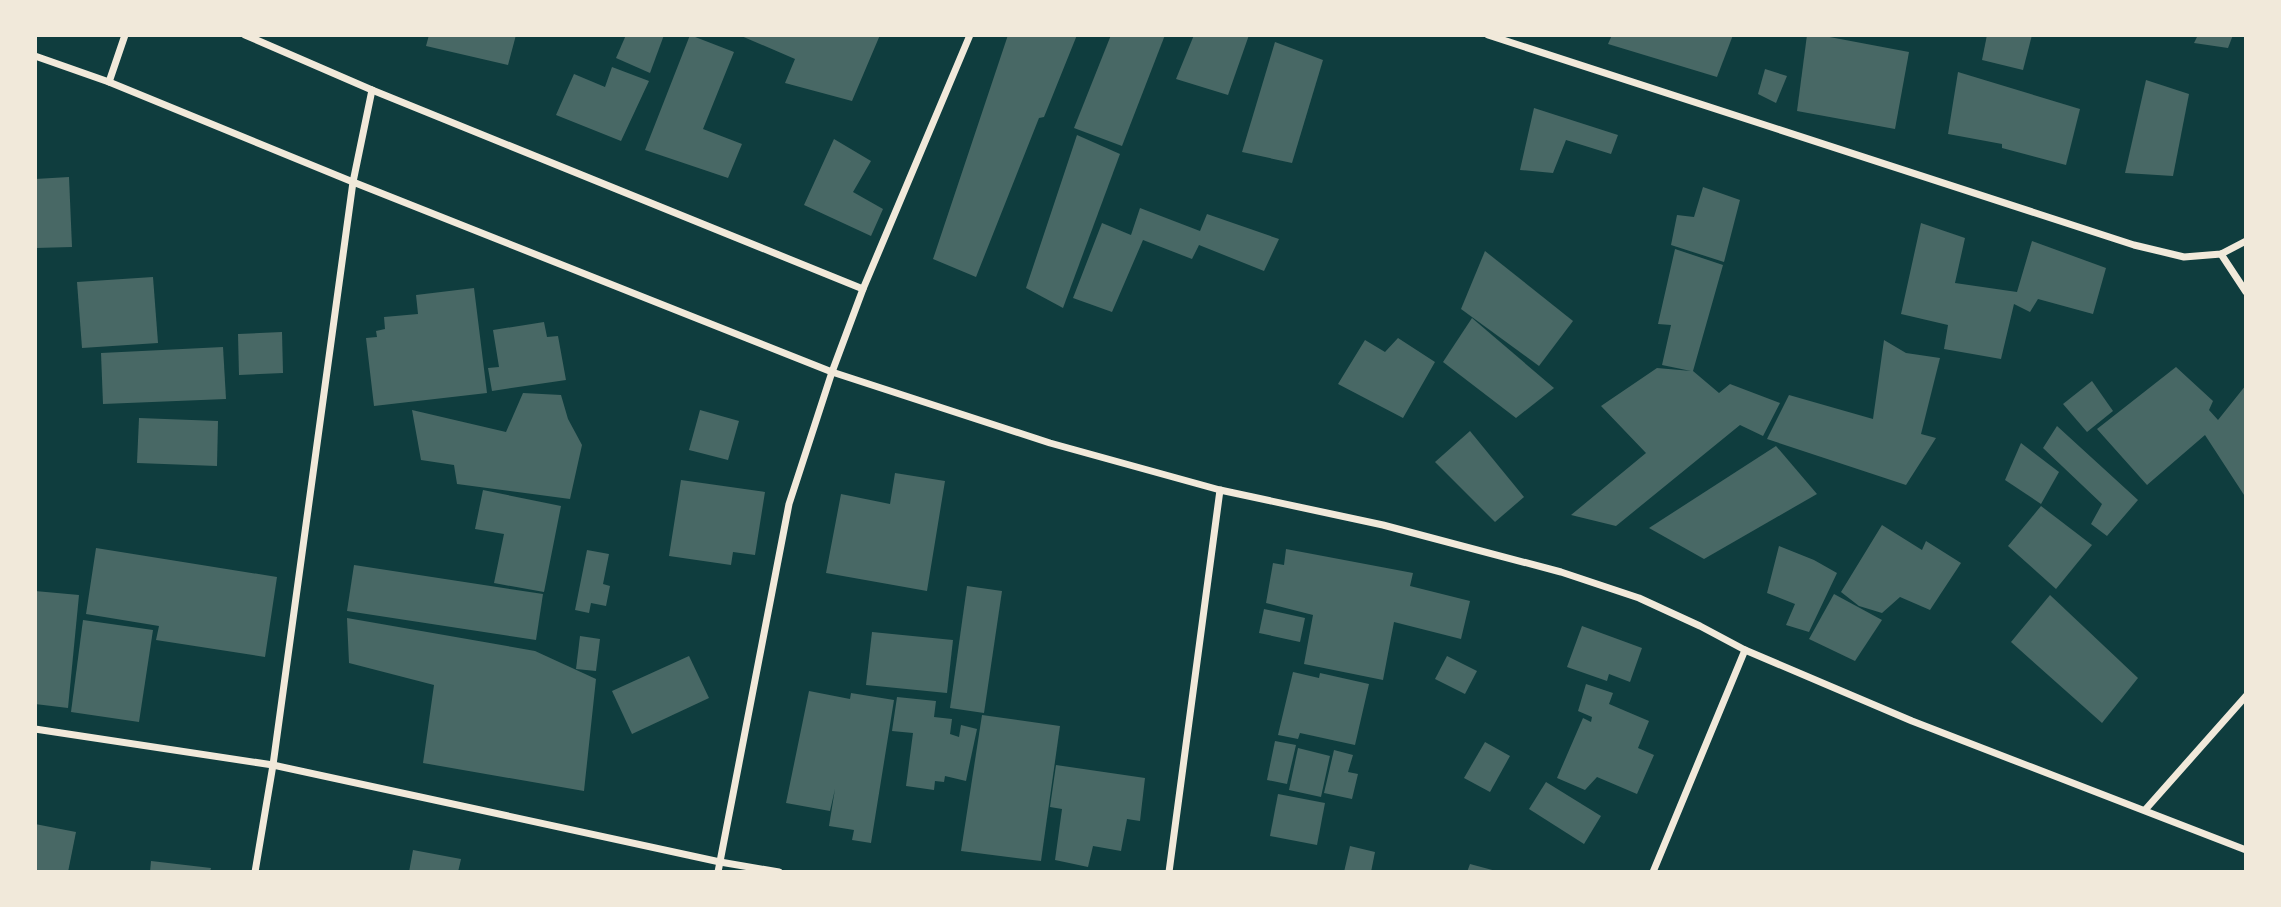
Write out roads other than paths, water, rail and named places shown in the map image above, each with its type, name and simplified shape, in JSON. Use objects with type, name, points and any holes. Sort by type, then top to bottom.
[{"type":"street","points":[[109,82],[125,35]]},
{"type":"street","points":[[245,35],[372,90],[863,289]]},
{"type":"street","points":[[718,872],[789,504],[832,372],[863,289],[970,35]]},
{"type":"street","points":[[1489,35],[2134,245],[2184,257],[2221,254],[2246,241]]},
{"type":"street","points":[[35,56],[109,82],[832,372],[1050,443],[1220,490],[1383,525],[1561,572],[1639,598],[1745,650],[1912,721],[2246,849]]},
{"type":"street","points":[[255,872],[273,765],[353,182],[372,90]]},
{"type":"street","points":[[2221,254],[2246,292]]},
{"type":"street","points":[[1169,872],[1220,490]]},
{"type":"street","points":[[1653,872],[1745,650]]},
{"type":"street","points":[[2145,810],[2246,696]]},
{"type":"street","points":[[35,729],[273,765],[720,862],[779,872]]}]
